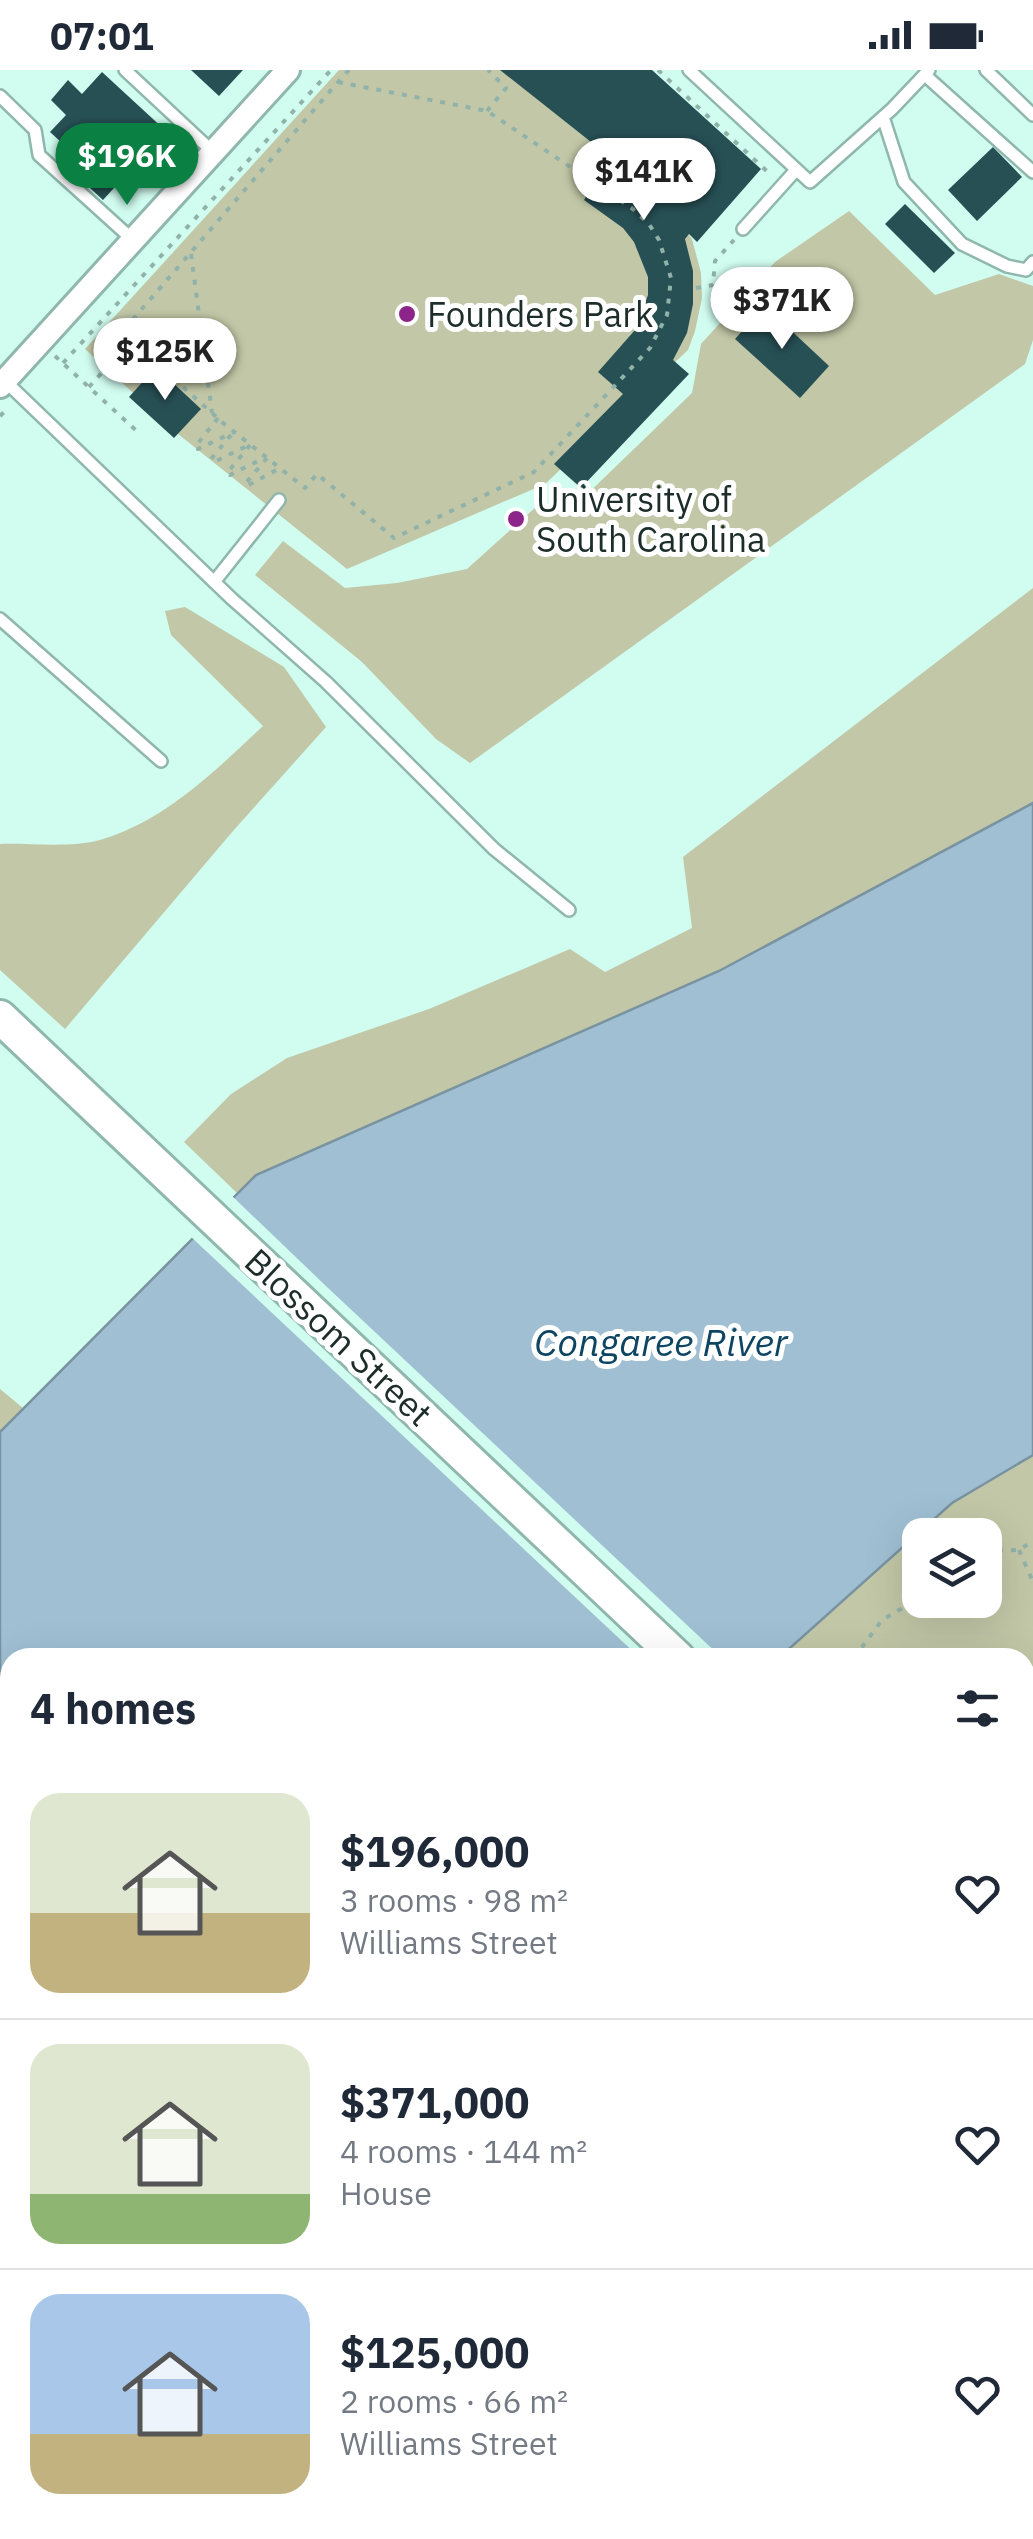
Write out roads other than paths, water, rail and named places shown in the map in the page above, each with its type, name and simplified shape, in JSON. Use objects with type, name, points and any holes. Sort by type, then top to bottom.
[{"type":"main road","name":"Blossom Street","points":[[0,1017],[667,1648]]},
{"type":"street","points":[[4,386],[288,70]]},
{"type":"lane","points":[[125,70],[214,152]]},
{"type":"lane","points":[[689,70],[810,182],[927,73],[1033,172]]},
{"type":"lane","points":[[986,70],[1033,115]]},
{"type":"lane","points":[[0,96],[36,130],[40,155],[133,240]]},
{"type":"lane","points":[[883,117],[904,182],[962,244],[1007,266],[1026,270],[1033,262]]},
{"type":"lane","points":[[744,228],[796,170]]},
{"type":"lane","points":[[4,386],[326,682],[494,850],[570,910]]},
{"type":"lane","points":[[214,582],[280,500]]},
{"type":"lane","points":[[0,618],[162,761]]},
{"type":"water","name":"Congaree River","points":[[1033,803],[1033,1455],[952,1503],[935,1518],[902,1518],[902,1548],[790,1648],[0,1648],[0,1432],[256,1175],[719,971]]},
{"type":"place","name":"Founders Park","points":[[407,314]]},
{"type":"place","name":"University of South Carolina","points":[[516,519]]}]
